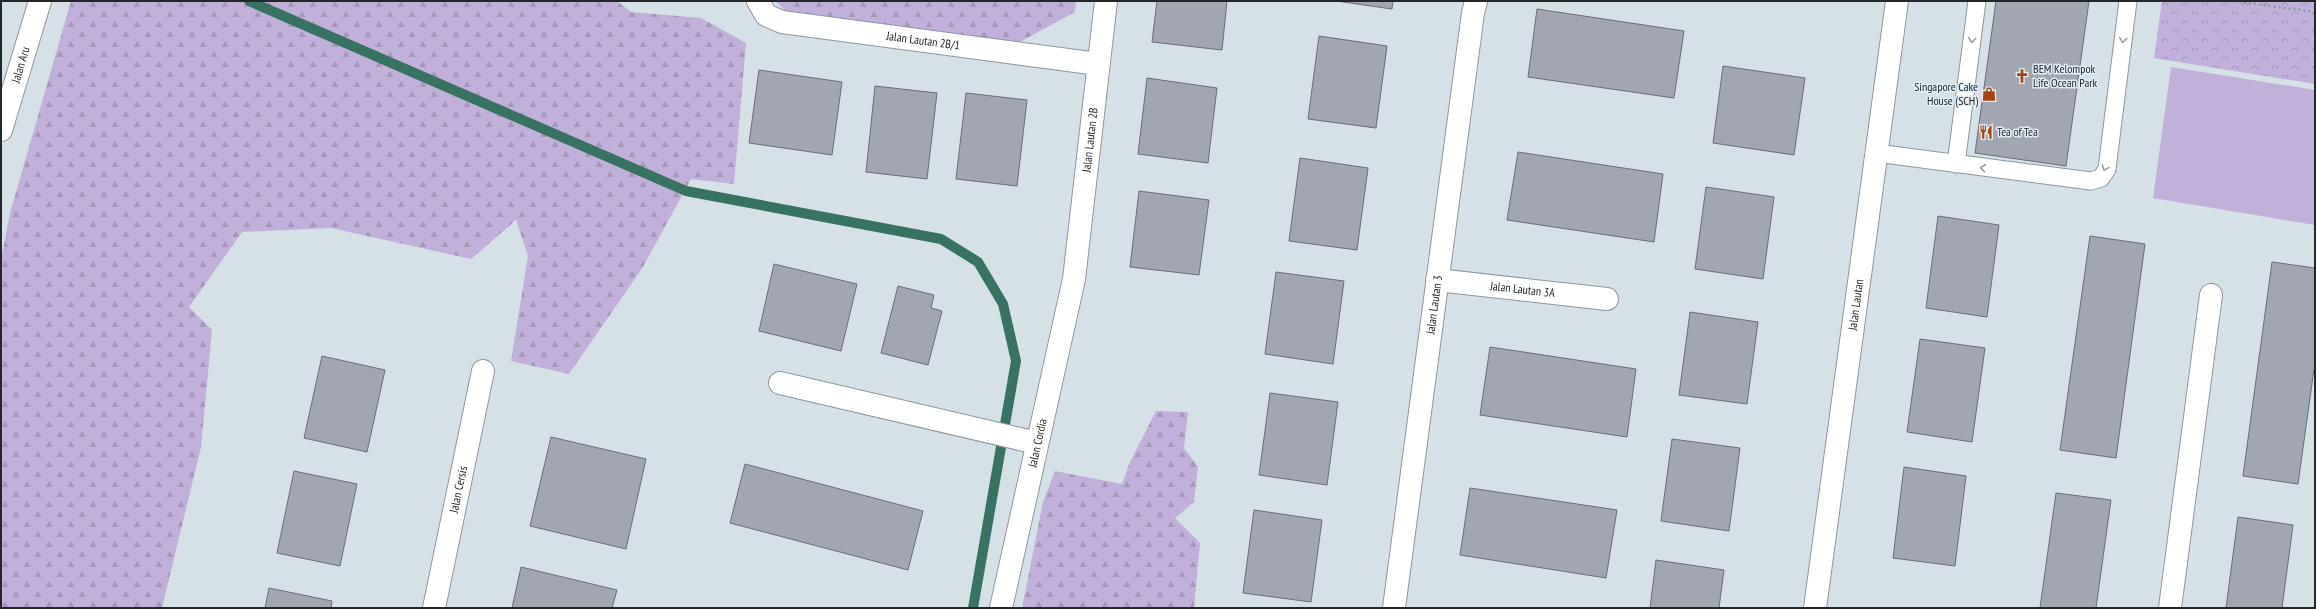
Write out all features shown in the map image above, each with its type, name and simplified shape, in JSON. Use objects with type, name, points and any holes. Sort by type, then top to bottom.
[{"type":"street","name":"Jalan Aru","points":[[1,130],[40,1]]},
{"type":"street","name":"Jalan Lautan 2B/1","points":[[758,1],[766,15],[782,22],[1098,64]]},
{"type":"street","name":"Jalan Lautan 2B","points":[[1074,279],[1106,1]]},
{"type":"street","name":"Jalan Lautan 3","points":[[1394,608],[1473,13],[1476,1]]},
{"type":"street","name":"Jalan Lautan","points":[[1814,608],[1897,1]]},
{"type":"street","name":"Jalan Cordia","points":[[1001,608],[1028,441],[1074,279]]},
{"type":"street","name":"Jalan Lautan 3A","points":[[1437,280],[1607,299]]},
{"type":"street","points":[[2170,608],[2211,296]]},
{"type":"street","name":"Jalan Cersis","points":[[434,608],[484,371]]},
{"type":"street","points":[[780,383],[1028,441]]},
{"type":"lane","points":[[1956,164],[1977,1]]},
{"type":"lane","points":[[1876,153],[2091,181],[2101,178],[2107,169],[2128,1]]},
{"type":"path","points":[[2234,1],[2315,12]]},
{"type":"green space","points":[[71,1],[617,1],[631,12],[701,18],[746,43],[734,184],[691,179],[643,267],[569,374],[511,361],[528,256],[516,220],[471,259],[331,228],[242,232],[189,307],[212,330],[201,447],[162,608],[1,608],[1,260],[10,213]]},
{"type":"green space","points":[[775,1],[1076,1],[1075,12],[1018,43],[792,16]]},
{"type":"green space","points":[[2162,1],[2315,1],[2315,84],[2154,58]]},
{"type":"green space","points":[[2171,67],[2315,90],[2315,225],[2153,198]]},
{"type":"green space","points":[[1156,411],[1188,412],[1184,448],[1198,467],[1194,502],[1175,518],[1200,543],[1194,608],[1022,608],[1043,502],[1055,471],[1122,484],[1130,462]]},
{"type":"building","points":[[1157,1],[1227,1],[1222,50],[1152,42]]},
{"type":"building","points":[[1336,1],[1393,1],[1392,9]]},
{"type":"building","points":[[1996,1],[2089,1],[2066,166],[1975,153]]},
{"type":"building","points":[[1537,9],[1684,31],[1674,98],[1528,77]]},
{"type":"building","points":[[1319,36],[1387,46],[1376,128],[1308,119]]},
{"type":"building","points":[[1723,66],[1805,78],[1794,155],[1713,143]]},
{"type":"building","points":[[759,70],[842,82],[832,155],[749,143]]},
{"type":"building","points":[[1147,78],[1217,88],[1208,163],[1138,154]]},
{"type":"building","points":[[875,86],[937,93],[927,179],[866,172]]},
{"type":"building","points":[[966,93],[1027,100],[1017,186],[956,179]]},
{"type":"building","points":[[1518,152],[1663,174],[1654,242],[1507,220]]},
{"type":"building","points":[[1300,158],[1368,168],[1357,250],[1289,241]]},
{"type":"building","points":[[1706,187],[1774,197],[1763,279],[1695,269]]},
{"type":"building","points":[[1139,191],[1209,200],[1199,275],[1130,267]]},
{"type":"building","points":[[1938,216],[1999,225],[1987,317],[1926,308]]},
{"type":"building","points":[[2090,236],[2145,244],[2116,458],[2060,450]]},
{"type":"building","points":[[2272,262],[2315,268],[2315,362],[2298,484],[2243,476]]},
{"type":"building","points":[[774,264],[857,284],[841,351],[759,331]]},
{"type":"building","points":[[1276,272],[1344,281],[1333,364],[1265,354]]},
{"type":"building","points":[[898,286],[934,295],[931,308],[942,311],[928,365],[881,353]]},
{"type":"building","points":[[1690,312],[1758,322],[1747,404],[1679,395]]},
{"type":"building","points":[[1920,339],[1985,348],[1972,442],[1907,432]]},
{"type":"building","points":[[1490,347],[1636,369],[1627,437],[1480,415]]},
{"type":"building","points":[[322,356],[385,370],[367,452],[304,438]]},
{"type":"building","points":[[1270,393],[1338,402],[1327,485],[1259,475]]},
{"type":"building","points":[[551,437],[646,459],[626,549],[530,526]]},
{"type":"building","points":[[1672,439],[1740,448],[1729,531],[1661,521]]},
{"type":"building","points":[[745,464],[923,511],[908,570],[730,523]]},
{"type":"building","points":[[1904,467],[1966,476],[1955,566],[1893,558]]},
{"type":"building","points":[[294,471],[357,484],[340,566],[277,553]]},
{"type":"building","points":[[1470,488],[1617,510],[1606,578],[1460,555]]},
{"type":"building","points":[[2056,493],[2111,500],[2096,608],[2040,608]]},
{"type":"building","points":[[1254,510],[1322,520],[1311,602],[1243,593]]},
{"type":"building","points":[[2238,517],[2293,525],[2282,608],[2226,608]]},
{"type":"building","points":[[1656,560],[1724,570],[1719,608],[1650,608]]},
{"type":"building","points":[[521,567],[617,590],[612,608],[512,608]]},
{"type":"building","points":[[269,588],[332,601],[331,608],[265,608]]},
{"type":"waterway","points":[[249,1],[686,191],[941,239],[978,262],[1003,304],[1016,361],[973,608]]},
{"type":"place","name":"BEM Kelompok Life Ocean Park","points":[[2022,76]]},
{"type":"place","name":"Singapore Cake House (SCH)","points":[[1989,94]]},
{"type":"place","name":"Tea of Tea","points":[[1986,132]]}]
